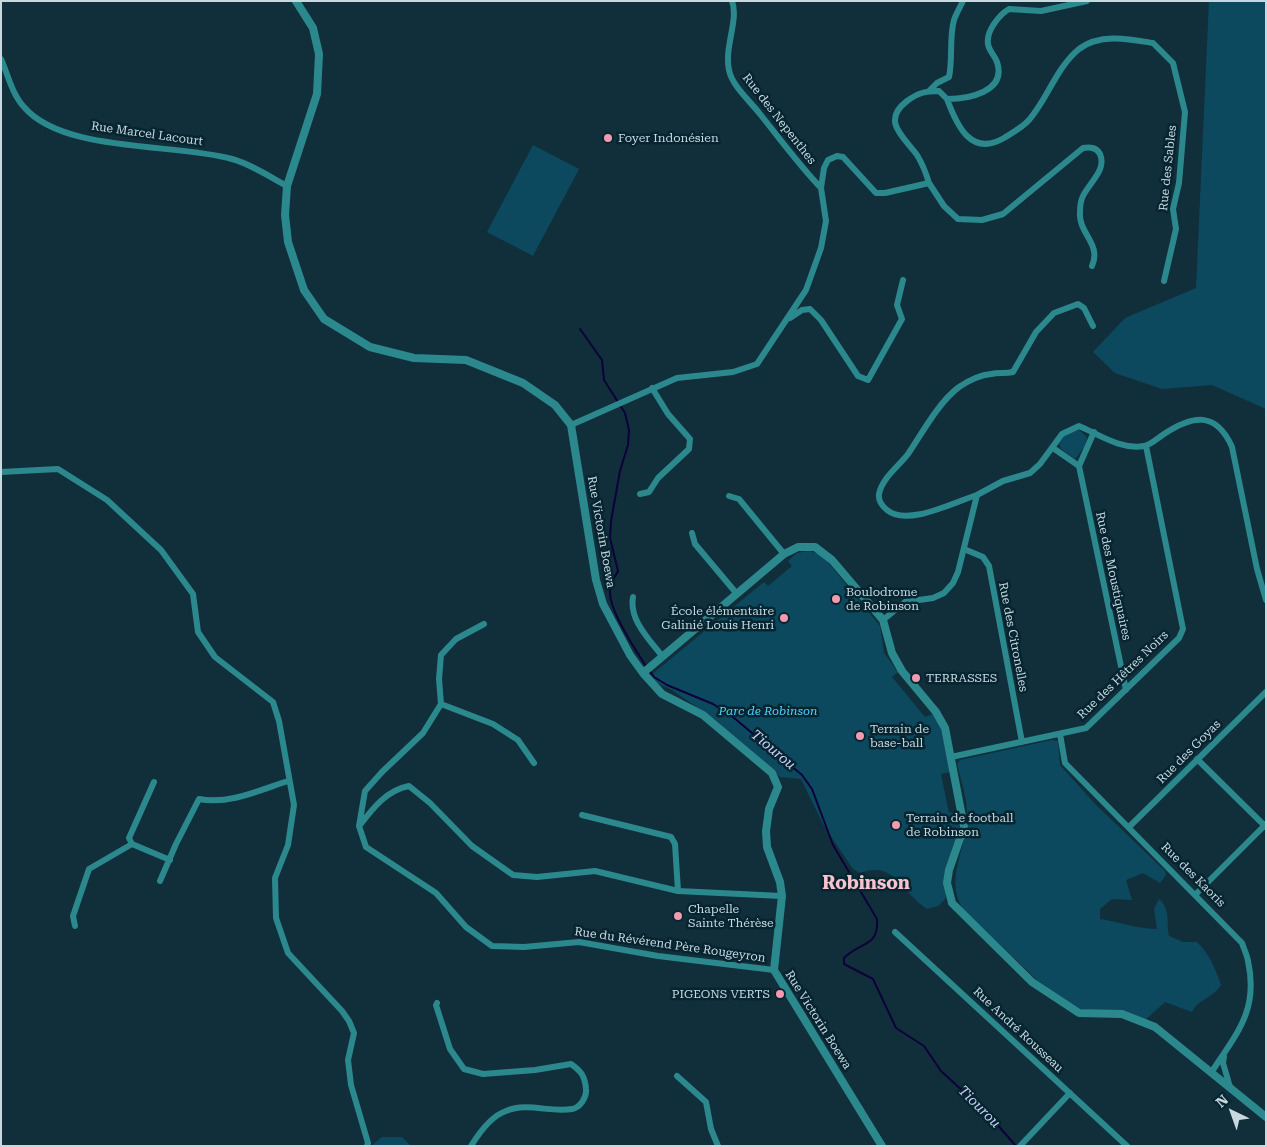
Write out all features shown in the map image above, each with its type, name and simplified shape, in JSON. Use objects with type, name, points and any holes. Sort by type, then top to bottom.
[{"type":"street","points":[[296,1],[313,28],[319,54],[317,94],[287,186],[285,215],[288,242],[304,290],[324,319],[370,347],[414,358],[466,360],[523,383],[555,406],[571,425],[677,378],[733,372],[757,364],[806,290],[821,248],[826,221],[821,188],[824,168],[828,160],[837,156],[843,157],[876,193],[885,194],[929,183]]},
{"type":"street","name":"Rue des Nepenthes","points":[[732,1],[735,9],[728,47],[729,72],[736,85],[821,188]]},
{"type":"street","points":[[930,91],[937,83],[949,77],[952,60],[951,41],[954,20],[963,1]]},
{"type":"street","points":[[1087,1],[1041,11],[1019,5],[1003,13],[989,35],[988,43],[997,62],[998,75],[992,86],[984,93],[967,99],[947,99],[939,91],[918,93],[899,107],[895,116],[896,126],[917,156],[929,183],[944,206],[958,219],[982,220],[1003,214],[1083,148],[1090,147],[1097,150],[1101,156],[1102,166],[1083,196],[1080,212],[1081,227],[1094,244],[1096,257],[1092,266]]},
{"type":"street","name":"Rue des Sables","points":[[947,99],[957,125],[976,143],[986,145],[996,143],[1029,121],[1061,69],[1080,48],[1103,38],[1153,43],[1173,63],[1185,112],[1179,182],[1173,209],[1176,229],[1164,281]]},
{"type":"street","name":"Rue Marcel Lacourt","points":[[1,59],[14,92],[23,106],[31,114],[57,129],[121,145],[186,151],[234,160],[287,186]]},
{"type":"street","points":[[784,323],[802,310],[810,309],[821,320],[858,376],[868,380],[902,319],[897,305],[903,280]]},
{"type":"street","points":[[1093,326],[1084,308],[1078,304],[1054,314],[1036,332],[1013,372],[1004,375],[989,374],[959,388],[946,399],[906,457],[883,484],[878,495],[881,506],[892,514],[901,517],[932,511],[977,494],[1002,481],[1030,473],[1053,448],[1062,434],[1079,426],[1123,446],[1146,446],[1179,424],[1197,419],[1210,421],[1225,432],[1232,447],[1257,569],[1266,600]]},
{"type":"street","points":[[640,494],[649,492],[658,478],[690,449],[690,439],[668,414],[652,388]]},
{"type":"street","name":"Rue Victorin Boewa","points":[[571,425],[596,580],[603,604],[630,655],[647,670],[662,694],[703,715],[772,773],[776,780],[778,787],[769,809],[766,831],[767,847],[780,882],[782,896],[774,970],[882,1146]]},
{"type":"street","points":[[1053,448],[1079,466],[1094,432]]},
{"type":"street","name":"Rue des Hêtres Noirs","points":[[951,757],[1086,728],[1179,638],[1182,630],[1146,446]]},
{"type":"street","name":"Rue des Moustiquaires","points":[[1079,466],[1126,690]]},
{"type":"street","points":[[1,472],[58,469],[107,500],[161,550],[193,594],[198,632],[215,657],[273,702],[288,765],[288,781],[294,804],[288,845],[276,878],[276,918],[288,953],[342,1011],[354,1033],[348,1060],[351,1085],[368,1143],[367,1146]]},
{"type":"street","points":[[883,620],[905,602],[924,600],[944,594],[953,583],[958,572],[977,494]]},
{"type":"street","points":[[729,496],[739,499],[784,554]]},
{"type":"street","points":[[692,533],[695,544],[738,594]]},
{"type":"street","points":[[647,670],[784,554],[798,547],[815,547],[832,560],[883,620],[892,653],[902,671],[936,712],[945,728],[964,827],[949,870],[947,883],[952,903],[1032,982],[1079,1013],[1122,1014],[1155,1027],[1266,1117]]},
{"type":"street","name":"Rue des Citronelles","points":[[964,549],[983,557],[989,566],[1022,742]]},
{"type":"street","points":[[633,597],[631,608],[637,623],[662,656]]},
{"type":"street","points":[[359,826],[365,791],[423,733],[442,704],[438,679],[441,655],[456,639],[484,624]]},
{"type":"street","name":"Rue des Goyas","points":[[1129,827],[1266,692]]},
{"type":"street","points":[[442,704],[493,724],[518,740],[534,763]]},
{"type":"street","name":"Rue des Kaoris","points":[[1060,734],[1065,763],[1196,894],[1242,943],[1249,962],[1252,985],[1247,1016],[1211,1073]]},
{"type":"street","points":[[1196,894],[1265,826],[1198,760]]},
{"type":"street","points":[[160,881],[199,799],[210,801],[239,797],[288,781]]},
{"type":"street","points":[[154,782],[129,838],[132,844],[170,860]]},
{"type":"street","points":[[359,826],[374,807],[396,789],[409,786],[430,803],[472,846],[512,875],[537,877],[595,871],[678,891],[782,896]]},
{"type":"street","points":[[582,815],[671,837],[675,844],[678,891]]},
{"type":"street","name":"Rue du Révérend Père Rougeyron","points":[[359,826],[366,847],[436,892],[466,928],[492,946],[524,947],[579,942],[658,956],[774,970]]},
{"type":"street","points":[[75,926],[73,916],[89,868],[132,844]]},
{"type":"street","name":"Rue André Rousseau","points":[[895,932],[1127,1146]]},
{"type":"street","points":[[437,1003],[436,1006],[450,1049],[464,1069],[484,1074],[535,1070],[571,1064],[582,1071],[586,1083],[587,1092],[582,1103],[573,1109],[519,1107],[505,1111],[493,1118],[471,1146]]},
{"type":"street","points":[[1225,1050],[1223,1063],[1230,1088]]},
{"type":"street","points":[[677,1076],[706,1102],[711,1129],[718,1146]]},
{"type":"street","points":[[1021,1145],[1070,1093]]},
{"type":"green space","points":[[1209,1],[1266,1],[1266,409],[1212,385],[1162,389],[1115,373],[1093,352],[1125,318],[1196,288]]},
{"type":"green space","points":[[533,145],[579,169],[533,256],[487,232]]},
{"type":"green space","points":[[1079,430],[1087,437],[1085,446],[1075,459],[1061,449],[1059,443],[1067,433]]},
{"type":"green space","name":"Parc de Robinson","points":[[809,551],[822,555],[880,626],[884,653],[898,672],[892,677],[925,717],[933,714],[940,724],[950,772],[941,774],[949,813],[958,811],[959,829],[945,899],[938,906],[927,909],[890,874],[872,870],[860,873],[853,869],[824,826],[801,779],[780,777],[714,719],[672,690],[659,684],[650,676],[764,582],[768,586],[792,566],[788,561],[797,553]]},
{"type":"green space","points":[[1052,740],[1058,741],[1060,765],[1095,804],[1165,871],[1166,875],[1160,883],[1143,873],[1126,880],[1132,900],[1112,899],[1100,909],[1100,919],[1136,927],[1157,929],[1154,909],[1159,899],[1167,911],[1169,936],[1183,942],[1197,942],[1209,956],[1221,985],[1214,993],[1198,1004],[1192,1012],[1165,1002],[1145,1020],[1107,1010],[1078,1009],[1038,981],[963,909],[958,898],[956,875],[964,841],[967,810],[957,764],[960,760]]},
{"type":"green space","points":[[382,1137],[402,1137],[411,1146],[371,1146]]},
{"type":"waterway","name":"Tiourou","points":[[580,329],[602,360],[604,380],[625,413],[629,430],[628,445],[620,471],[611,521],[610,538],[618,571],[611,584],[610,592],[618,619],[646,666]]},
{"type":"waterway","name":"Tiourou","points":[[649,670],[654,677],[667,685],[713,704],[733,717],[802,775],[812,789],[833,845],[877,919],[877,928],[872,940],[844,958],[844,964],[873,979],[896,1028],[924,1046],[941,1071],[988,1114],[1016,1146]]},
{"type":"place","name":"Foyer Indonésien","points":[[608,138]]},
{"type":"place","name":"Boulodrome de Robinson","points":[[836,599]]},
{"type":"place","name":"École élémentaire Galinié Louis Henri","points":[[784,618]]},
{"type":"place","name":"TERRASSES","points":[[916,678]]},
{"type":"place","name":"Terrain de base-ball","points":[[860,736]]},
{"type":"place","name":"Terrain de football de Robinson","points":[[896,825]]},
{"type":"place","name":"Chapelle Sainte Thérèse","points":[[678,916]]},
{"type":"place","name":"PIGEONS VERTS","points":[[780,994]]},
{"type":"district","name":"Robinson","points":[[866,884]]}]
